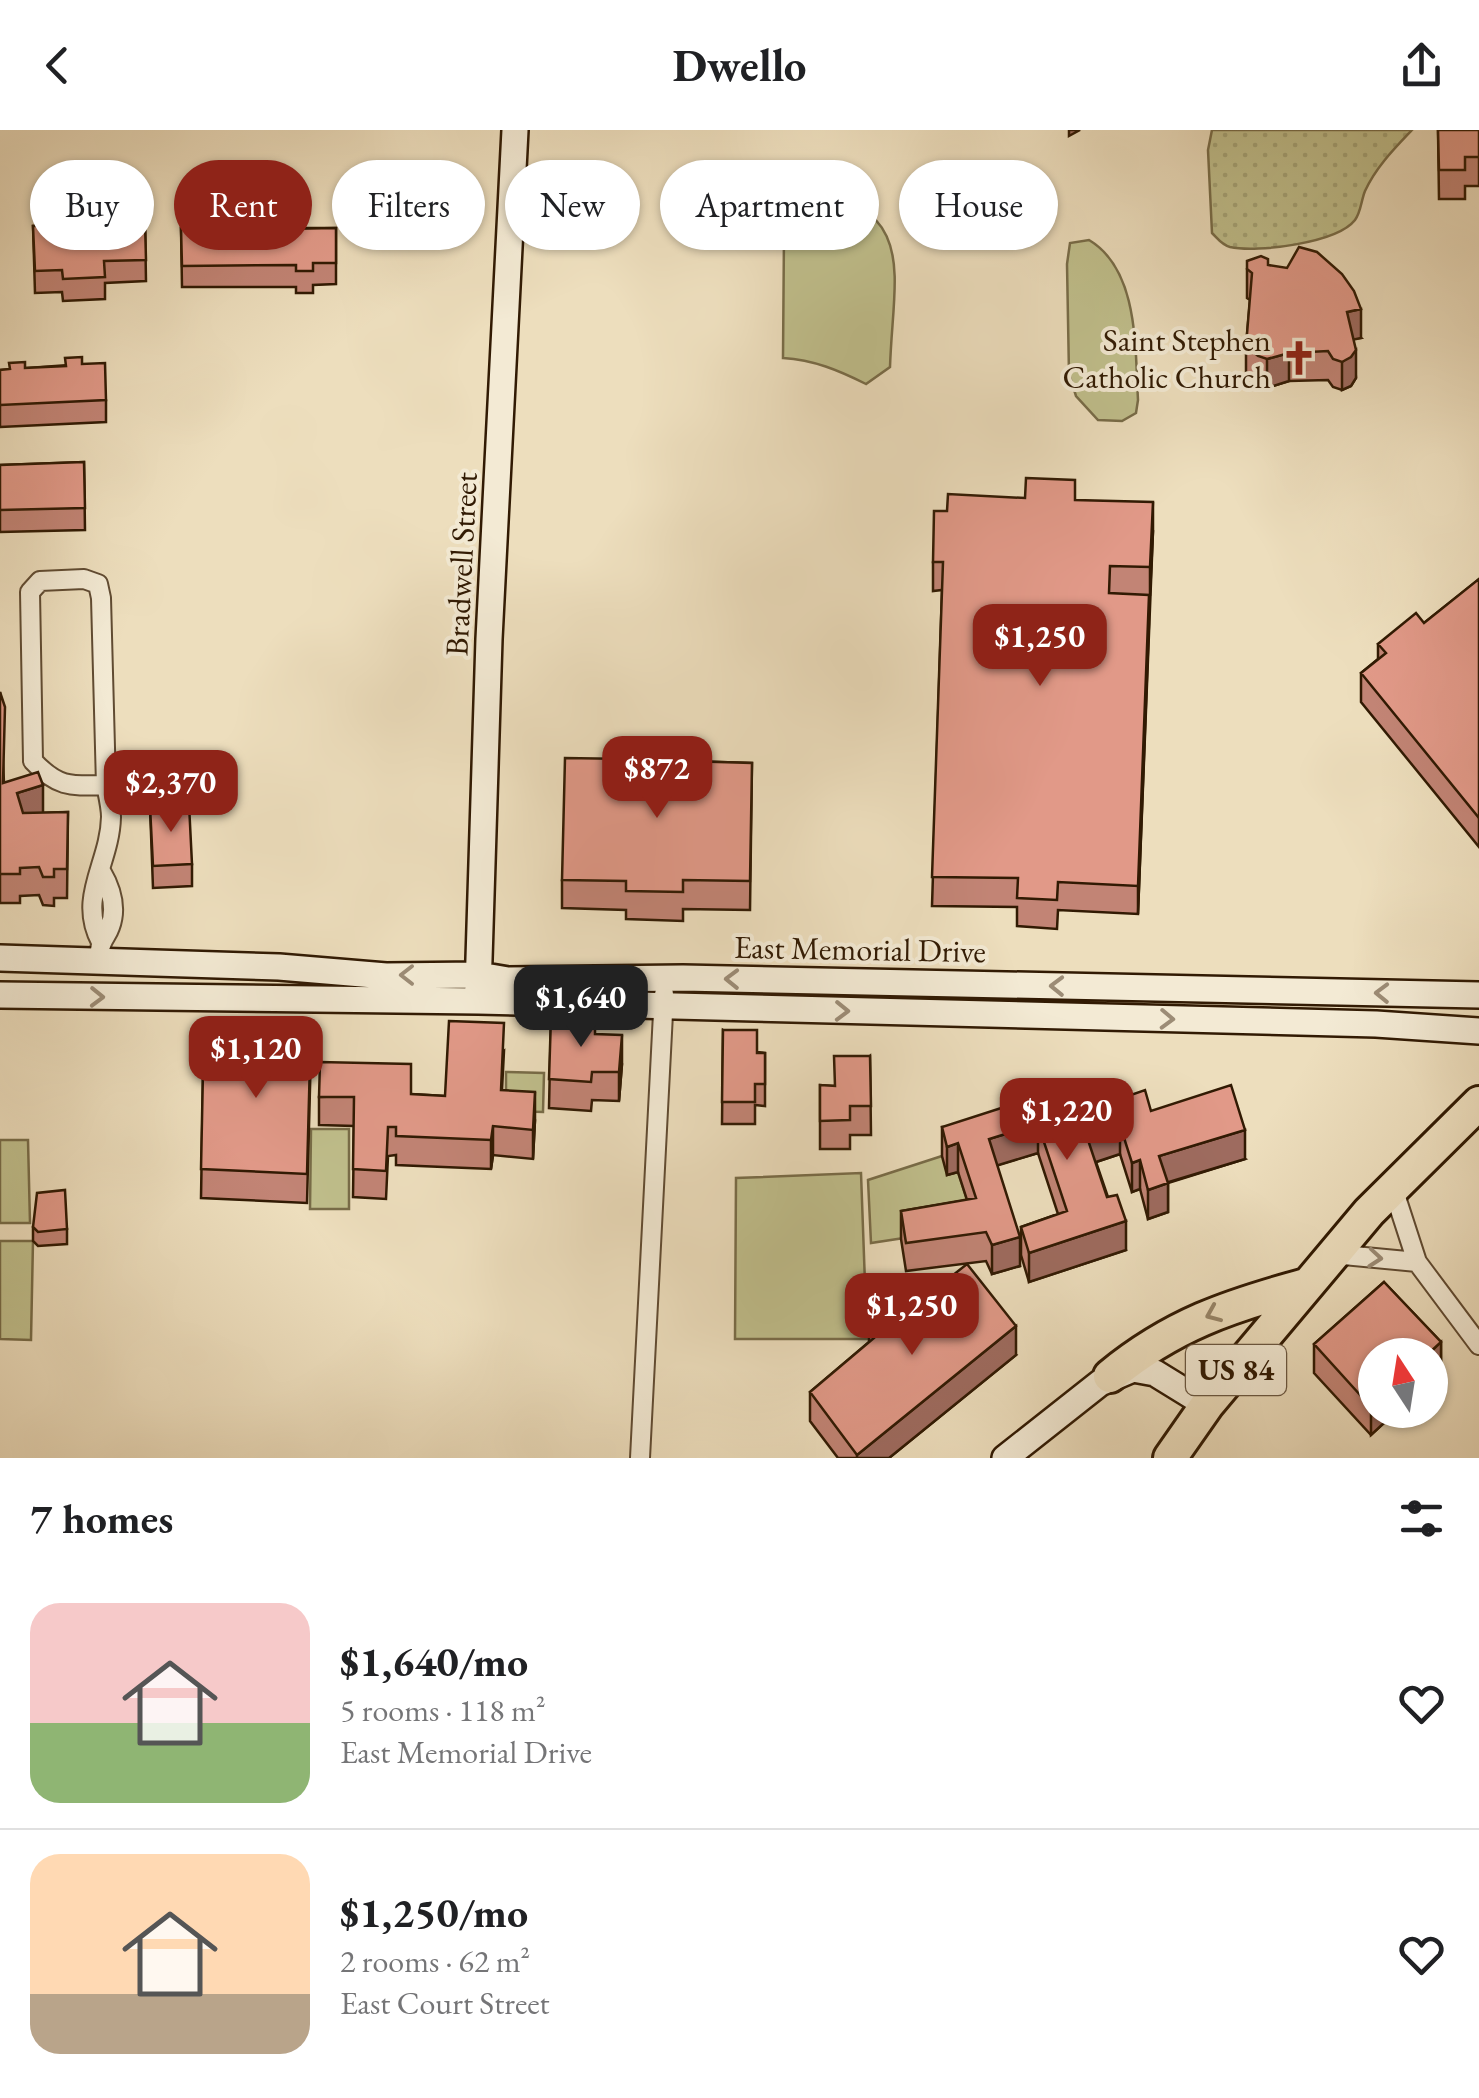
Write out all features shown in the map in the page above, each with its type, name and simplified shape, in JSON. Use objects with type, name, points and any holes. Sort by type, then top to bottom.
[{"type":"highway","name":"US 84","points":[[1170,1458],[1207,1405],[1306,1285],[1394,1188],[1479,1103]]},
{"type":"highway","points":[[1110,1376],[1145,1347],[1200,1320],[1242,1302],[1306,1285]]},
{"type":"main road","name":"Bradwell Street","points":[[478,988],[490,621],[515,130]]},
{"type":"main road","name":"East Memorial Drive","points":[[0,958],[100,952],[386,976],[662,1007],[1376,1024],[1479,1030]]},
{"type":"main road","name":"East Memorial Drive","points":[[0,995],[478,988],[508,980],[666,978],[1479,995]]},
{"type":"main road","points":[[1005,1458],[1110,1376],[1133,1370],[1155,1373],[1207,1405]]},
{"type":"street","points":[[100,952],[111,927],[112,890],[102,871],[111,816],[106,785],[101,598],[98,584],[84,579],[40,581],[30,592],[34,761],[50,780],[70,786],[106,785]]},
{"type":"street","points":[[640,1458],[666,978]]},
{"type":"street","points":[[1394,1188],[1417,1262],[1479,1345]]},
{"type":"street","points":[[1333,1254],[1417,1262]]},
{"type":"shaded area","points":[[1212,130],[1412,130],[1374,174],[1357,217],[1346,228],[1315,240],[1258,249],[1227,246],[1212,233],[1208,150]]},
{"type":"shaded area","points":[[879,226],[891,250],[895,274],[890,367],[866,384],[826,367],[783,358],[784,250],[879,250]]},
{"type":"shaded area","points":[[1089,240],[1117,270],[1131,312],[1138,400],[1136,413],[1122,421],[1098,420],[1076,396],[1069,374],[1070,243]]},
{"type":"shaded area","points":[[506,1072],[544,1073],[543,1112],[506,1111]]},
{"type":"shaded area","points":[[311,1129],[349,1129],[349,1209],[310,1209]]},
{"type":"shaded area","points":[[0,1140],[28,1140],[30,1223],[0,1223]]},
{"type":"shaded area","points":[[942,1156],[958,1172],[976,1227],[871,1243],[868,1180]]},
{"type":"shaded area","points":[[861,1173],[867,1339],[735,1339],[736,1178]]},
{"type":"shaded area","points":[[0,1241],[33,1241],[31,1340],[0,1339]]},
{"type":"building","points":[[1438,130],[1479,130],[1479,157],[1465,157],[1465,170],[1439,170]]},
{"type":"building","points":[[312,228],[332,228],[332,250],[336,250],[336,263],[313,263],[313,271],[296,271],[296,265],[182,266],[182,250],[312,250]]},
{"type":"building","points":[[1299,247],[1317,252],[1342,274],[1361,309],[1347,312],[1356,350],[1342,362],[1333,359],[1328,351],[1289,353],[1267,359],[1246,346],[1252,273],[1247,269],[1247,261],[1261,256],[1268,259],[1268,265],[1287,268]]},
{"type":"building","points":[[34,250],[146,250],[146,260],[104,261],[105,277],[63,279],[62,270],[35,271]]},
{"type":"building","points":[[82,357],[82,364],[105,363],[106,400],[0,405],[0,370],[10,369],[9,363],[25,362],[25,368],[66,366],[65,358]]},
{"type":"building","points":[[84,462],[85,508],[0,510],[0,465]]},
{"type":"building","points":[[1026,478],[1075,480],[1075,500],[1153,502],[1150,567],[1110,566],[1109,593],[1149,595],[1138,886],[1058,882],[1057,900],[1017,898],[1018,878],[932,877],[943,562],[933,562],[934,511],[947,511],[948,494],[1025,498]]},
{"type":"building","points":[[1479,579],[1479,818],[1361,673],[1386,653],[1378,644],[1416,613],[1424,623]]},
{"type":"building","points":[[0,692],[5,707],[3,783],[38,772],[43,785],[17,793],[23,813],[68,812],[67,869],[54,869],[54,877],[43,877],[39,867],[20,868],[20,874],[0,874]]},
{"type":"building","points":[[629,751],[686,752],[686,761],[752,763],[750,881],[683,880],[683,892],[626,891],[626,881],[562,880],[565,758],[629,759]]},
{"type":"building","points":[[189,804],[192,864],[153,866],[150,806]]},
{"type":"building","points":[[551,1017],[595,1019],[595,1034],[622,1035],[619,1072],[592,1072],[591,1082],[549,1079]]},
{"type":"building","points":[[235,1020],[235,1047],[282,1048],[282,1020],[311,1022],[307,1174],[201,1169],[204,1021]]},
{"type":"building","points":[[449,1021],[504,1023],[501,1090],[535,1092],[533,1130],[493,1126],[491,1140],[396,1136],[396,1127],[388,1127],[386,1171],[353,1169],[354,1097],[319,1097],[320,1062],[411,1064],[411,1094],[445,1096]]},
{"type":"building","points":[[723,1030],[757,1030],[757,1053],[765,1053],[765,1084],[755,1084],[755,1102],[722,1102]]},
{"type":"building","points":[[834,1056],[870,1056],[871,1106],[850,1106],[850,1120],[820,1121],[820,1085],[835,1086]]},
{"type":"building","points":[[1076,1084],[1083,1107],[1077,1110],[1082,1125],[1129,1110],[1125,1097],[1145,1090],[1151,1111],[1231,1085],[1245,1130],[1159,1156],[1168,1183],[1148,1190],[1140,1160],[1132,1163],[1120,1125],[1087,1137],[1107,1197],[1117,1195],[1126,1221],[1029,1253],[1021,1227],[1067,1211],[1038,1124],[989,1139],[1020,1237],[992,1245],[986,1232],[906,1243],[901,1211],[976,1198],[958,1143],[947,1147],[942,1127]]},
{"type":"building","points":[[65,1190],[67,1229],[38,1232],[33,1227],[37,1193]]},
{"type":"building","points":[[967,1264],[1016,1326],[857,1455],[810,1392],[874,1338],[869,1329],[907,1300],[913,1307]]},
{"type":"building","points":[[1384,1282],[1437,1338],[1358,1338],[1358,1393],[1314,1344]]},
{"type":"place","name":"Saint Stephen Catholic Church","points":[[1299,358]]}]
